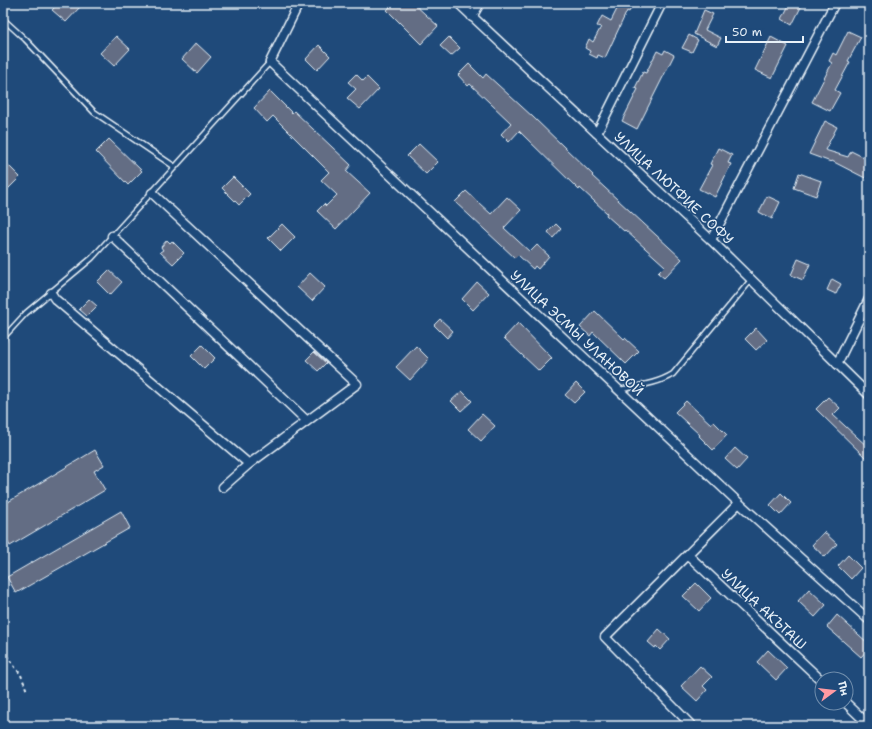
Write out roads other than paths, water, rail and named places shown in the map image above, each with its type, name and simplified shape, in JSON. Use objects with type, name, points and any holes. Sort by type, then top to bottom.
[{"type":"street","points":[[270,62],[300,3]]},
{"type":"street","name":"УЛИЦА ЛЮТФИЕ СОФУ","points":[[458,3],[752,280],[869,395]]},
{"type":"street","points":[[472,17],[480,3]]},
{"type":"street","points":[[597,133],[662,3]]},
{"type":"street","points":[[710,240],[835,3]]},
{"type":"street","name":"УЛИЦА ЭСМЫ УЛАНОВОЙ","points":[[270,62],[739,503],[869,620]]},
{"type":"street","points":[[152,193],[357,384],[249,464],[223,487]]},
{"type":"street","points":[[112,236],[307,420]]},
{"type":"street","points":[[51,292],[55,299],[249,464]]},
{"type":"street","points":[[837,364],[869,299]]},
{"type":"street","points":[[692,726],[605,637],[739,503]]},
{"type":"street","name":"УЛИЦА АКЪТАШ","points":[[688,555],[814,673]]},
{"type":"street","points":[[854,711],[869,725]]},
{"type":"lane","points":[[3,19],[25,39],[94,112],[175,167]]},
{"type":"lane","points":[[3,341],[4,337],[26,314],[92,258],[270,62]]},
{"type":"lane","points":[[619,390],[657,382],[666,379],[673,374],[752,280]]}]
